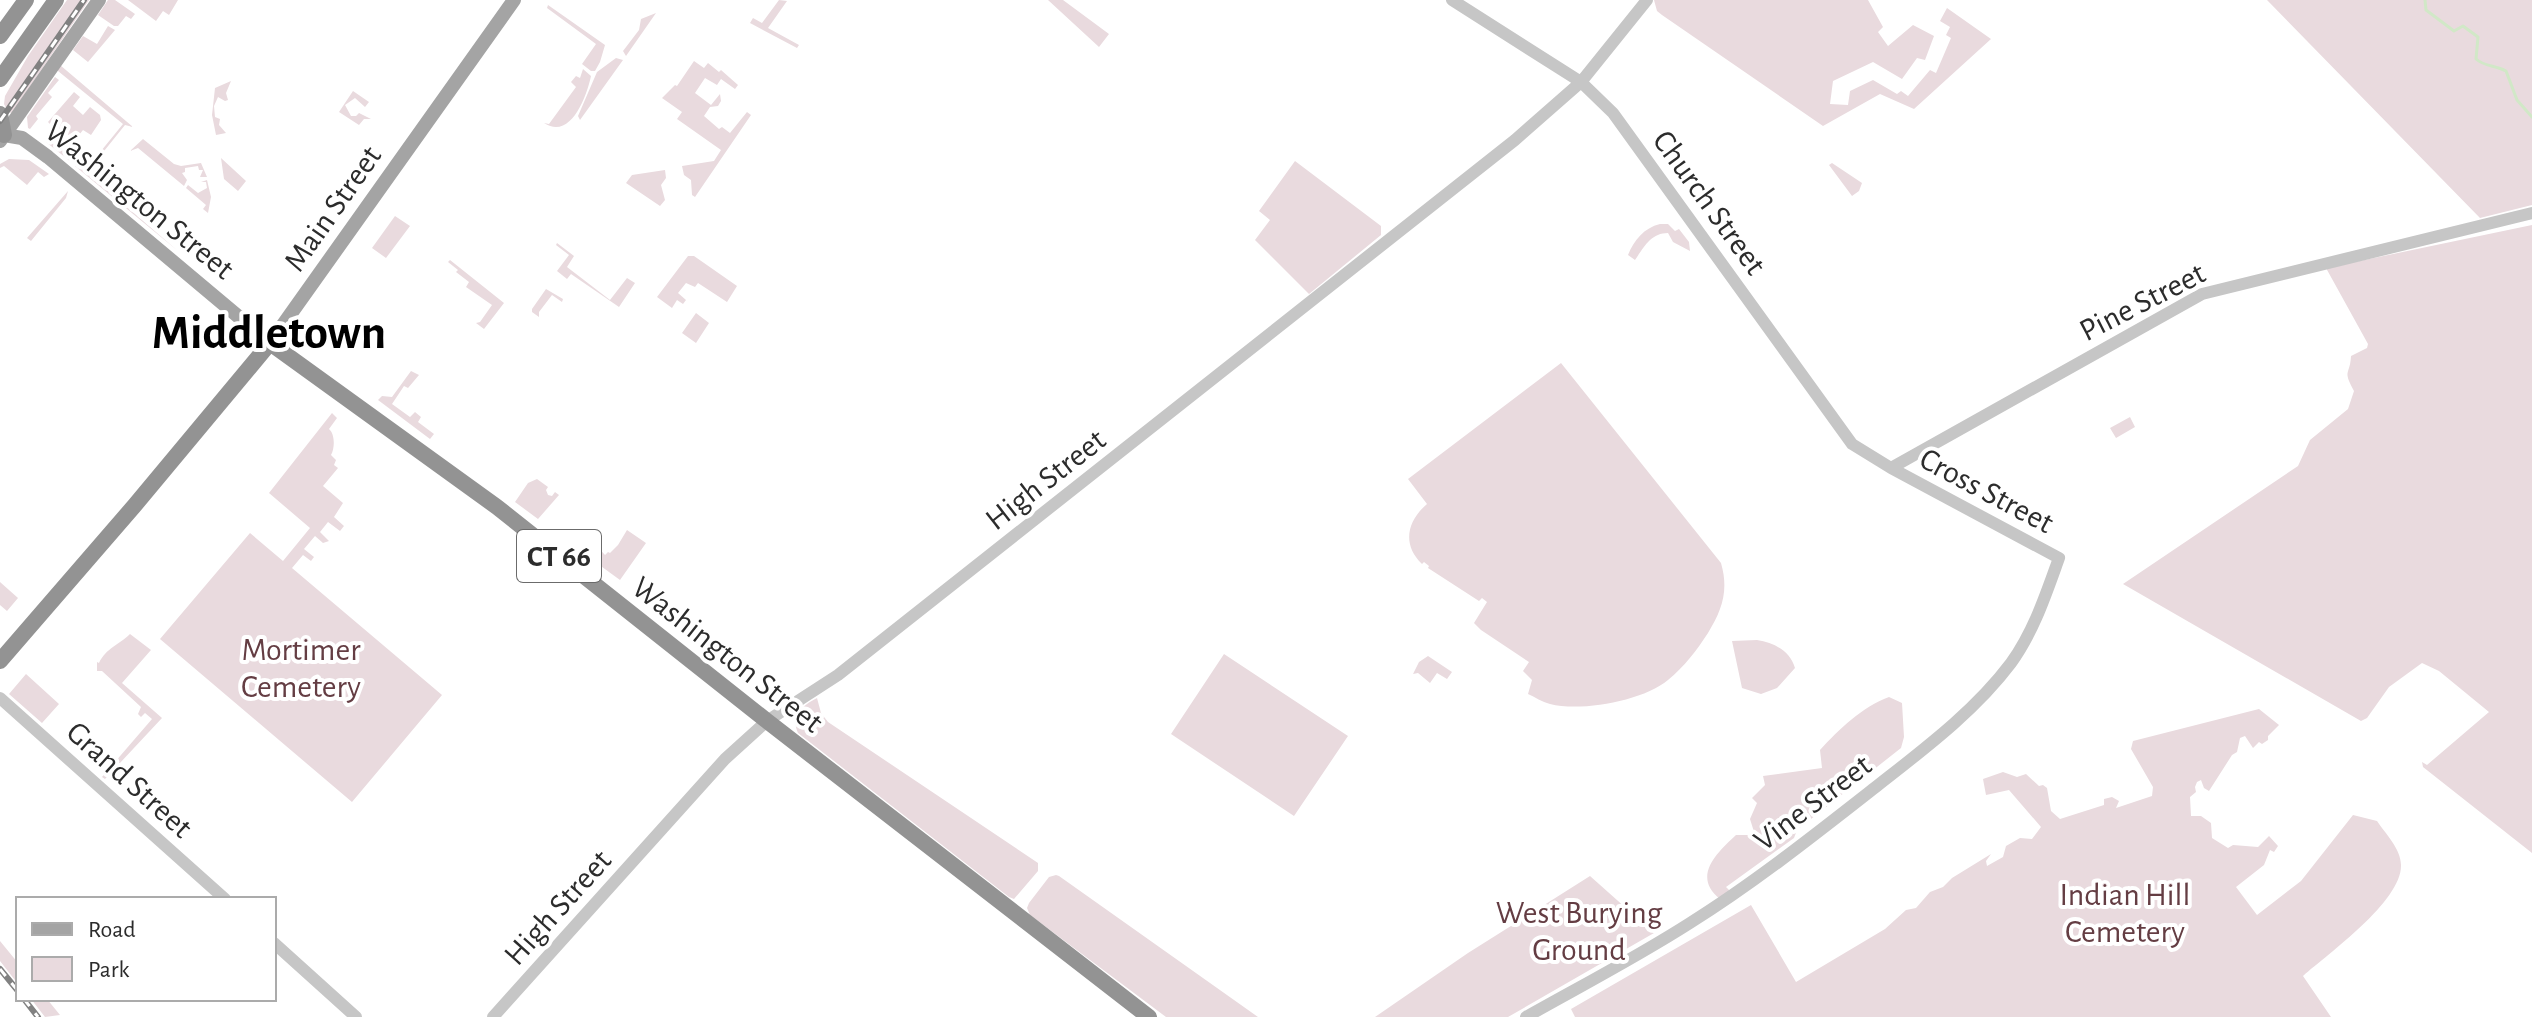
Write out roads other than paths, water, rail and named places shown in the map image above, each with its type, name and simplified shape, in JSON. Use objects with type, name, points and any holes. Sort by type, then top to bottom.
[{"type":"highway","points":[[0,36],[26,0]]},
{"type":"highway","points":[[0,79],[56,0]]},
{"type":"highway","points":[[0,114],[1,136]]},
{"type":"highway","name":"Main Street","points":[[0,661],[270,343]]},
{"type":"highway","name":"Washington Street","points":[[270,343],[497,507],[1149,1017]]},
{"type":"main road","points":[[1,136],[99,0]]},
{"type":"main road","name":"Main Street","points":[[270,343],[514,0]]},
{"type":"main road","name":"Washington Street","points":[[1,136],[22,138],[48,157],[270,343]]},
{"type":"street","name":"Church Street","points":[[1452,0],[1581,82],[1602,101],[1842,433],[1862,451],[1891,468]]},
{"type":"street","name":"High Street","points":[[493,1017],[725,759],[767,721],[838,675],[1480,168],[1581,82],[1647,0]]},
{"type":"street","name":"Pine Street","points":[[1891,468],[2202,294],[2532,213]]},
{"type":"street","name":"Cross Street","points":[[1891,468],[2059,558]]},
{"type":"street","name":"Vine Street","points":[[1526,1017],[1665,939],[1717,905],[1868,793],[1948,727],[1998,680],[2023,645],[2041,608],[2059,558]]},
{"type":"street","name":"Grand Street","points":[[0,698],[223,897]]},
{"type":"street","points":[[276,945],[356,1017]]},
{"type":"waterway","points":[[2425,0],[2426,10],[2454,31],[2463,26],[2478,37],[2476,59],[2506,71],[2517,100],[2532,117]]},
{"type":"railway","points":[[0,121],[84,0]]},
{"type":"railway","points":[[0,969],[16,989]]},
{"type":"railway","points":[[26,1001],[38,1017]]},
{"type":"district","name":"Middletown","points":[[269,331]]},
{"type":"park label","name":"Mortimer Cemetery","points":[[301,668]]},
{"type":"park label","name":"Indian Hill Cemetery","points":[[2125,912]]},
{"type":"park label","name":"West Burying Ground","points":[[1579,930]]}]
